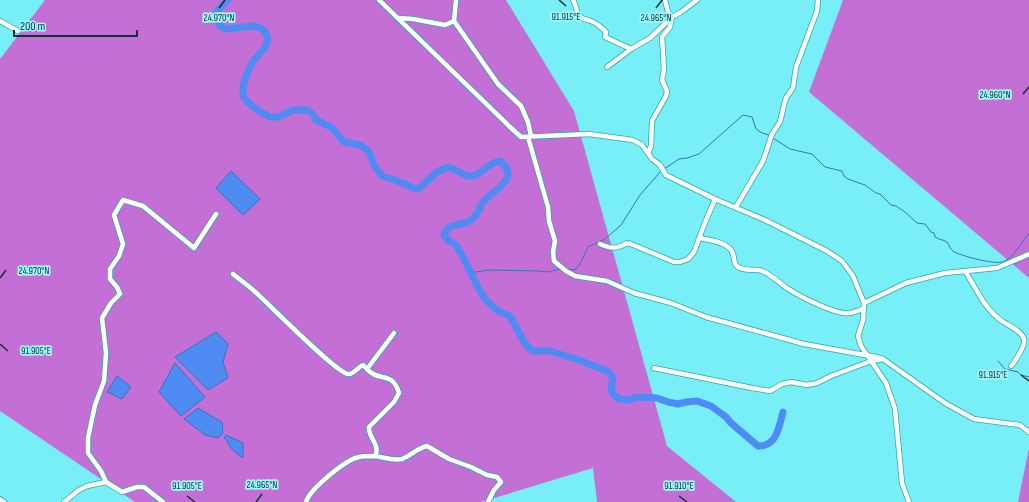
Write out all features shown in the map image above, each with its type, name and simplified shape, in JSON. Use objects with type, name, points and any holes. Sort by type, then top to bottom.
[{"type":"street","points":[[379,0],[521,137],[589,134],[633,140],[642,145],[652,159],[660,165],[666,175],[715,200],[736,207],[765,220],[842,261],[853,276],[864,303],[858,336],[861,346],[886,383],[895,409],[902,483],[909,502]]},
{"type":"street","points":[[456,0],[454,21],[498,84],[521,106],[528,122],[529,137],[548,207],[549,221],[555,241],[553,252],[554,261],[566,271],[575,276],[607,281],[634,293],[671,303],[706,317],[804,344],[876,357],[883,360],[945,403],[974,419],[1020,425],[1029,432]]},
{"type":"street","points":[[573,0],[576,10],[582,18],[593,21],[606,32],[606,37],[631,49]]},
{"type":"street","points":[[648,153],[651,146],[652,121],[666,96],[667,90],[662,80],[664,69],[662,37],[670,27],[672,17],[668,12],[665,0]]},
{"type":"street","points":[[607,67],[631,49],[650,38],[672,17],[697,0]]},
{"type":"street","points":[[736,207],[763,161],[772,134],[780,122],[786,98],[793,88],[796,67],[817,11],[818,0]]},
{"type":"street","points":[[398,18],[446,25],[454,21]]},
{"type":"street","points":[[0,21],[18,31]]},
{"type":"street","points":[[163,502],[144,487],[137,487],[122,492],[106,482],[101,471],[88,454],[88,438],[95,405],[104,381],[106,353],[102,318],[111,303],[120,294],[117,287],[110,279],[110,269],[119,256],[123,244],[114,214],[123,200],[143,206],[194,248],[216,214]]},
{"type":"street","points":[[600,244],[612,249],[622,247],[627,243],[665,259],[680,262],[691,256],[697,246],[715,200]]},
{"type":"street","points":[[699,238],[720,242],[731,249],[734,262],[739,268],[761,270],[789,289],[826,307],[838,312],[849,314],[863,309]]},
{"type":"street","points":[[864,303],[906,283],[945,273],[997,268],[1029,254]]},
{"type":"street","points":[[965,271],[988,307],[1002,321],[1011,326],[1024,338],[1024,344],[1011,366]]},
{"type":"street","points":[[233,274],[252,289],[342,372],[348,374],[352,373],[358,367],[363,365],[374,375],[390,379],[399,393],[394,402],[369,427],[368,432],[377,447],[375,456]]},
{"type":"street","points":[[367,370],[394,333]]},
{"type":"street","points":[[654,368],[770,391],[782,384],[792,382],[807,385],[817,383],[831,376],[871,361],[883,360]]},
{"type":"street","points":[[306,502],[307,498],[317,485],[344,464],[358,457],[375,456],[394,460],[403,458],[426,446],[449,459],[500,479],[502,482],[494,490],[488,502]]},
{"type":"street","points":[[64,502],[79,490],[87,486],[106,482]]},
{"type":"street","points":[[0,499],[4,502]]},
{"type":"shaded area","points":[[45,0],[506,0],[574,111],[667,446],[736,502],[597,502],[593,468],[481,502],[135,502],[0,411],[0,59]]},
{"type":"shaded area","points":[[843,0],[1029,0],[1029,278],[809,92]]},
{"type":"shaded area","points":[[1029,448],[1029,502],[1018,502]]},
{"type":"water","points":[[231,171],[260,199],[243,215],[216,188]]},
{"type":"water","points":[[216,332],[228,344],[223,362],[228,378],[208,390],[175,357]]},
{"type":"water","points":[[175,363],[205,397],[181,416],[159,392]]},
{"type":"water","points":[[117,376],[131,387],[122,399],[107,392]]},
{"type":"water","points":[[198,408],[222,422],[223,433],[218,438],[205,435],[184,419]]},
{"type":"water","points":[[226,435],[243,443],[243,458],[229,445],[227,440],[224,438]]},
{"type":"waterway","points":[[228,0],[217,11],[216,17],[220,26],[226,29],[252,26],[261,28],[266,33],[268,39],[264,49],[253,61],[243,86],[243,95],[247,102],[262,113],[271,117],[278,117],[293,110],[308,110],[312,113],[316,120],[331,127],[344,142],[360,145],[366,149],[369,152],[374,165],[382,176],[413,188],[418,189],[434,174],[446,168],[450,168],[467,176],[471,176],[493,163],[500,161],[506,167],[508,173],[504,183],[484,201],[476,215],[466,223],[448,228],[444,235],[448,240],[456,245],[486,300],[498,311],[510,316],[524,342],[533,351],[550,351],[607,371],[613,379],[611,389],[612,392],[619,399],[629,400],[637,397],[657,398],[678,404],[697,401],[711,406],[726,417],[758,446],[769,443],[776,435],[783,412]]},
{"type":"waterway","points":[[664,169],[679,159],[699,154],[743,115],[752,117],[756,129],[769,135]]},
{"type":"waterway","points":[[773,138],[790,149],[812,154],[825,167],[842,171],[844,176],[848,179],[865,185],[876,193],[880,194],[891,205],[896,206],[905,212],[917,223],[925,224],[931,232],[934,233],[935,237],[947,242],[953,251],[958,254],[980,260],[995,262],[1005,261],[1012,256],[1029,233]]},
{"type":"waterway","points":[[567,269],[575,270],[580,264],[588,247],[605,239],[621,225],[640,195],[661,171]]},
{"type":"waterway","points":[[471,272],[489,270],[548,272],[560,269]]},
{"type":"waterway","points":[[998,361],[1005,369],[1018,372],[1021,375],[1029,377]]}]
